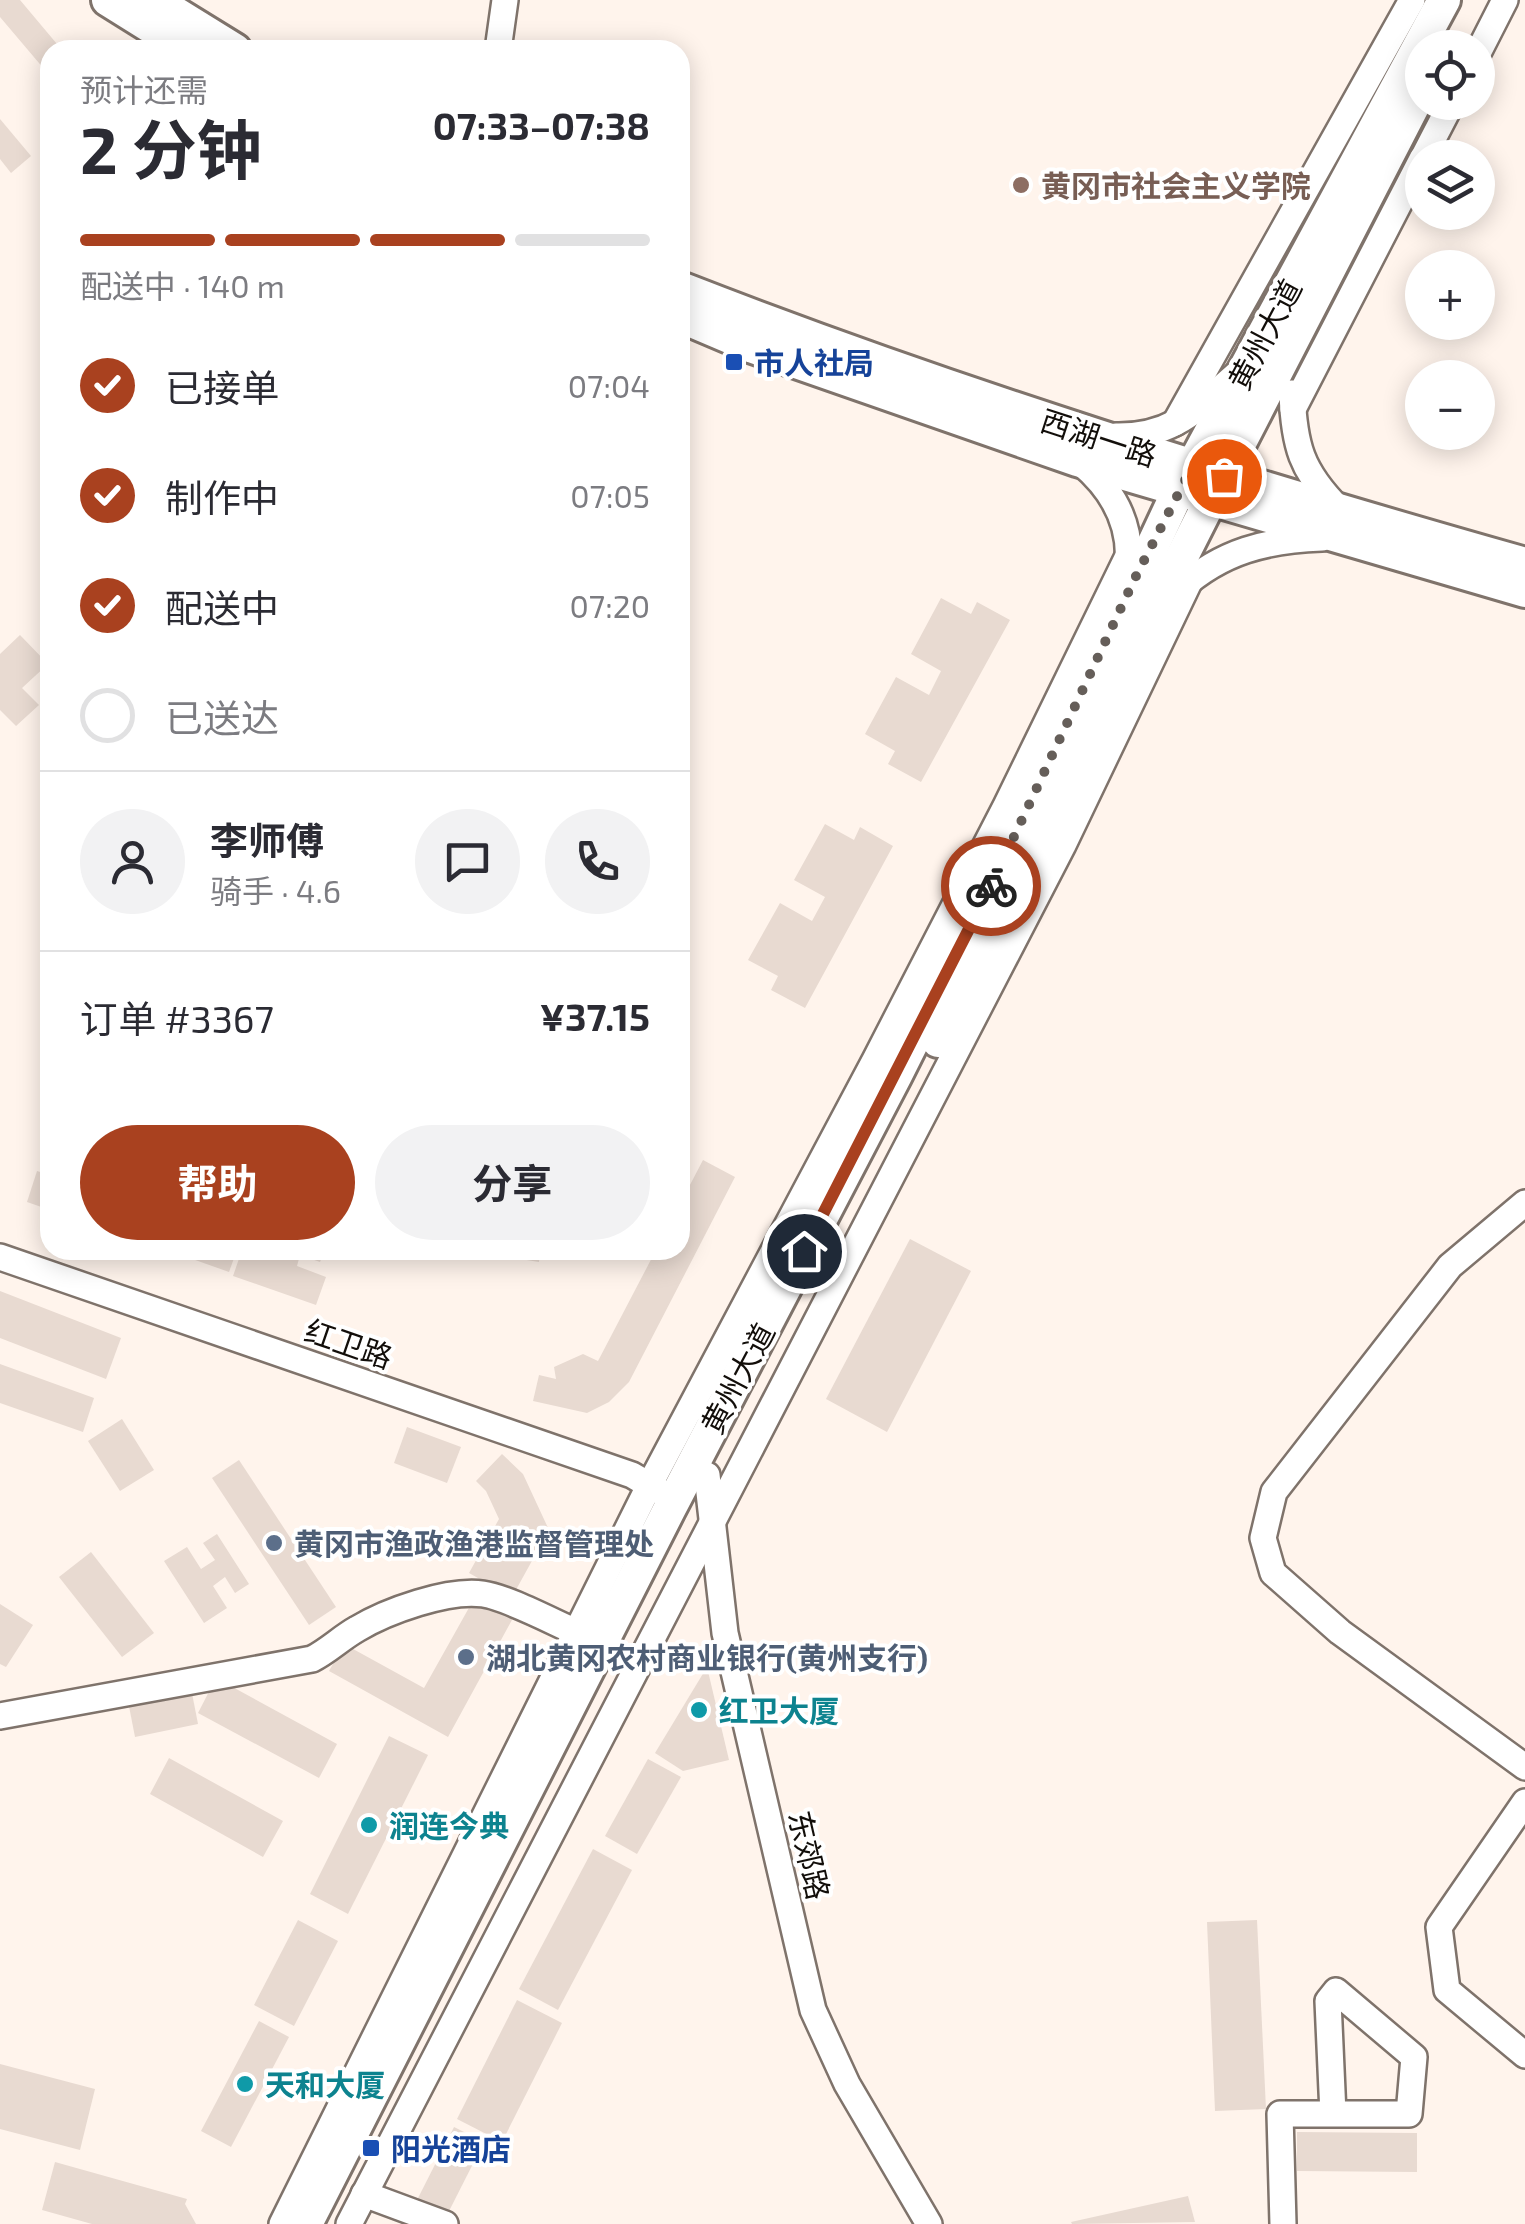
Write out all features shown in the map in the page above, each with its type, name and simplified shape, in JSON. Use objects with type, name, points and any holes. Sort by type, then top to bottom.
[{"type":"main road","points":[[108,0],[172,40]]},
{"type":"main road","points":[[154,0],[219,40]]},
{"type":"main road","name":"黄州大道","points":[[1202,483],[1247,365],[1425,11],[1469,0]]},
{"type":"main road","name":"黄州大道","points":[[331,2224],[707,1475],[914,1090],[1140,606],[1202,483],[1294,339],[1406,120]]},
{"type":"main road","name":"西湖一路","points":[[690,292],[1083,448]]},
{"type":"main road","name":"西湖一路","points":[[690,320],[753,347],[1342,524],[1525,564]]},
{"type":"main road","name":"西湖一路","points":[[1342,524],[1413,560],[1525,591]]},
{"type":"main road","name":"黄州大道","points":[[306,2224],[662,1492],[896,1074],[1025,818],[1140,606]]},
{"type":"street","points":[[499,40],[505,0]]},
{"type":"street","points":[[1490,30],[1505,0]]},
{"type":"street","points":[[1175,423],[1425,11]]},
{"type":"street","points":[[1292,409],[1405,192]]},
{"type":"street","points":[[1247,365],[1200,407],[1175,423],[1144,436],[1083,448],[1114,499],[1126,528],[1140,606],[1244,548],[1294,539],[1342,524],[1301,460],[1292,409],[1294,339]]},
{"type":"street","points":[[282,2224],[576,1632],[662,1492],[1130,554]]},
{"type":"street","points":[[348,2224],[1063,845],[1190,580]]},
{"type":"street","points":[[1525,1203],[1450,1266],[1426,1296],[1274,1492],[1263,1538],[1273,1572],[1340,1632],[1525,1767]]},
{"type":"street","name":"红卫路","points":[[0,1257],[632,1476],[662,1492]]},
{"type":"street","name":"东郊路","points":[[707,1475],[725,1633],[813,2010],[847,2084],[929,2224]]},
{"type":"street","points":[[0,1716],[312,1659],[393,1611],[452,1595],[485,1594],[576,1632]]},
{"type":"street","points":[[1525,1802],[1439,1927],[1447,1990],[1525,2055]]},
{"type":"street","points":[[1284,2224],[1280,2114],[1333,2114],[1409,2114],[1414,2057],[1336,1991],[1328,2001],[1333,2114]]},
{"type":"street","points":[[364,2194],[445,2224]]},
{"type":"building","points":[[0,0],[20,0],[54,40],[40,40],[40,64],[0,17]]},
{"type":"building","points":[[0,119],[31,156],[11,173],[0,159]]},
{"type":"building","points":[[941,598],[971,614],[977,602],[1010,620],[921,782],[888,764],[895,751],[865,734],[896,677],[929,695],[941,671],[911,654]]},
{"type":"building","points":[[20,635],[40,656],[40,671],[22,688],[39,705],[16,726],[0,710],[0,654]]},
{"type":"building","points":[[825,824],[854,840],[860,827],[893,846],[805,1008],[771,990],[778,976],[748,960],[780,903],[812,921],[825,897],[794,880]]},
{"type":"building","points":[[703,1160],[735,1177],[629,1382],[609,1402],[587,1413],[533,1401],[539,1375],[556,1379],[554,1367],[583,1354],[598,1361],[651,1260],[690,1260],[690,1185]]},
{"type":"building","points":[[37,1171],[40,1172],[40,1207],[27,1202]]},
{"type":"building","points":[[910,1239],[971,1271],[887,1432],[826,1399]]},
{"type":"building","points":[[195,1260],[233,1260],[229,1272]]},
{"type":"building","points":[[239,1260],[299,1260],[297,1266],[326,1277],[316,1305],[233,1276]]},
{"type":"building","points":[[0,1291],[121,1338],[106,1379],[0,1338]]},
{"type":"building","points":[[0,1364],[94,1398],[83,1432],[0,1403]]},
{"type":"building","points":[[122,1419],[154,1470],[120,1491],[88,1441]]},
{"type":"building","points":[[407,1427],[461,1447],[447,1483],[394,1463]]},
{"type":"building","points":[[502,1454],[523,1474],[549,1530],[512,1597],[469,1573],[499,1519],[486,1491],[476,1481]]},
{"type":"building","name":"黄冈市渔政渔港监督管理处","points":[[239,1460],[336,1607],[309,1625],[212,1478]]},
{"type":"building","points":[[217,1534],[249,1584],[235,1593],[225,1577],[213,1586],[227,1608],[204,1623],[164,1561],[187,1547],[201,1569],[215,1560],[203,1543]]},
{"type":"building","points":[[91,1552],[154,1633],[122,1657],[59,1577]]},
{"type":"building","name":"湖北黄冈农村商业银行(黄州支行)","points":[[475,1597],[513,1618],[448,1737],[329,1671],[344,1644],[424,1688]]},
{"type":"building","points":[[0,1604],[33,1625],[6,1667],[0,1664]]},
{"type":"building","name":"红卫大厦","points":[[707,1667],[729,1760],[683,1771],[655,1753]]},
{"type":"building","points":[[216,1678],[337,1744],[319,1778],[198,1713]]},
{"type":"building","points":[[190,1683],[198,1724],[135,1737],[127,1696]]},
{"type":"building","name":"润连今典","points":[[389,1736],[428,1755],[348,1914],[310,1894]]},
{"type":"building","points":[[169,1758],[283,1821],[263,1857],[150,1794]]},
{"type":"building","points":[[648,1759],[681,1777],[637,1854],[605,1836]]},
{"type":"building","points":[[593,1849],[632,1870],[558,2010],[519,1989]]},
{"type":"building","points":[[298,1920],[338,1941],[294,2026],[254,2005]]},
{"type":"building","points":[[1257,1920],[1266,2109],[1215,2111],[1207,1922]]},
{"type":"building","points":[[517,2000],[562,2023],[502,2142],[457,2119]]},
{"type":"building","name":"天和大厦","points":[[259,2021],[289,2037],[231,2147],[201,2131]]},
{"type":"building","points":[[0,2064],[95,2089],[80,2150],[0,2129]]},
{"type":"building","points":[[454,2127],[484,2142],[445,2219],[415,2204]]},
{"type":"building","points":[[1297,2132],[1417,2133],[1417,2172],[1297,2171]]},
{"type":"building","points":[[55,2162],[187,2199],[185,2204],[196,2224],[92,2224],[42,2210]]},
{"type":"building","points":[[1188,2196],[1195,2222],[1071,2222]]},
{"type":"way so far","points":[[991,886],[1134,580],[1192,467],[1224,476]]},
{"type":"place","name":"黄冈市社会主义学院","points":[[1021,185]]},
{"type":"place","name":"市人社局","points":[[734,362]]},
{"type":"place","name":"黄冈市渔政渔港监督管理处","points":[[274,1543]]},
{"type":"place","name":"湖北黄冈农村商业银行(黄州支行)","points":[[466,1657]]},
{"type":"place","name":"红卫大厦","points":[[699,1710]]},
{"type":"place","name":"润连今典","points":[[369,1825]]},
{"type":"place","name":"天和大厦","points":[[245,2084]]},
{"type":"place","name":"阳光酒店","points":[[371,2148]]},
{"type":"route","points":[[804,1251],[991,886]]}]
